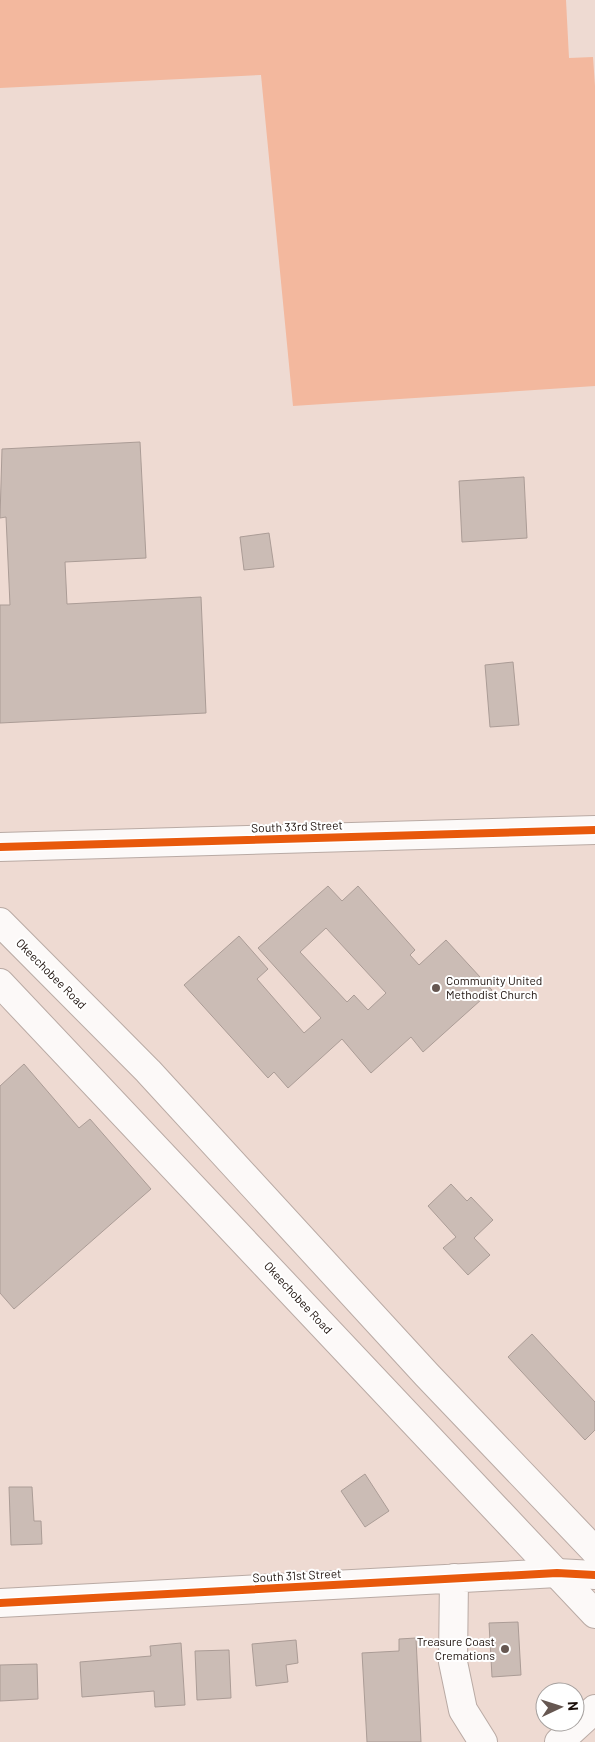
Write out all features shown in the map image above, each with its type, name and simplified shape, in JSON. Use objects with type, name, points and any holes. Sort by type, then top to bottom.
[{"type":"main road","name":"South 33rd Street","points":[[0,847],[595,830]]},
{"type":"main road","name":"Okeechobee Road","points":[[0,922],[148,1071],[427,1375],[595,1551]]},
{"type":"main road","name":"Okeechobee Road","points":[[0,983],[595,1614]]},
{"type":"main road","name":"South 31st Street","points":[[0,1603],[557,1573],[595,1575]]},
{"type":"main road","points":[[454,1578],[453,1662],[463,1710],[483,1742]]},
{"type":"main road","points":[[559,1742],[595,1709]]},
{"type":"shaded area","points":[[0,0],[566,0],[569,58],[593,57],[595,86],[595,386],[293,406],[261,75],[0,88]]},
{"type":"building","points":[[140,442],[146,558],[65,562],[67,604],[201,597],[206,713],[0,723],[0,605],[10,605],[6,517],[0,518],[2,449]]},
{"type":"building","points":[[524,477],[527,538],[462,542],[459,481]]},
{"type":"building","points":[[269,533],[274,567],[244,570],[240,537]]},
{"type":"building","points":[[513,662],[519,725],[490,727],[485,665]]},
{"type":"building","name":"Community United Methodist Church","points":[[328,886],[342,901],[358,886],[415,950],[410,955],[419,965],[446,940],[492,990],[423,1052],[411,1037],[371,1073],[342,1039],[288,1088],[274,1072],[268,1078],[184,985],[239,936],[268,969],[257,979],[304,1033],[321,1018],[258,948]],"holes":[[[326,928],[386,993],[368,1010],[354,995],[347,1002],[300,952]]]},
{"type":"building","points":[[24,1064],[79,1128],[90,1119],[151,1189],[14,1309],[0,1293],[0,1086]]},
{"type":"building","points":[[451,1184],[467,1201],[471,1197],[493,1220],[474,1238],[490,1255],[468,1275],[443,1248],[456,1237],[428,1206]]},
{"type":"building","points":[[532,1334],[595,1402],[595,1430],[585,1440],[508,1357]]},
{"type":"building","points":[[365,1474],[389,1511],[365,1527],[341,1491]]},
{"type":"building","points":[[9,1487],[32,1487],[34,1521],[41,1521],[42,1544],[11,1545]]},
{"type":"building","name":"Treasure Coast Cremations","points":[[518,1622],[521,1675],[492,1677],[489,1623]]},
{"type":"building","points":[[416,1638],[421,1742],[367,1742],[362,1653],[399,1651],[399,1639]]},
{"type":"building","points":[[296,1640],[298,1663],[286,1665],[288,1682],[256,1686],[252,1644]]},
{"type":"building","points":[[181,1643],[185,1705],[155,1707],[154,1691],[82,1697],[80,1662],[151,1656],[150,1646]]},
{"type":"building","points":[[229,1650],[231,1698],[197,1700],[195,1651]]},
{"type":"building","points":[[37,1664],[38,1699],[0,1701],[0,1665]]},
{"type":"cycle path","points":[[0,847],[595,830]]},
{"type":"cycle path","points":[[0,1603],[557,1573],[595,1575]]},
{"type":"place","name":"Community United Methodist Church","points":[[436,988]]},
{"type":"place","name":"Treasure Coast Cremations","points":[[505,1649]]}]
